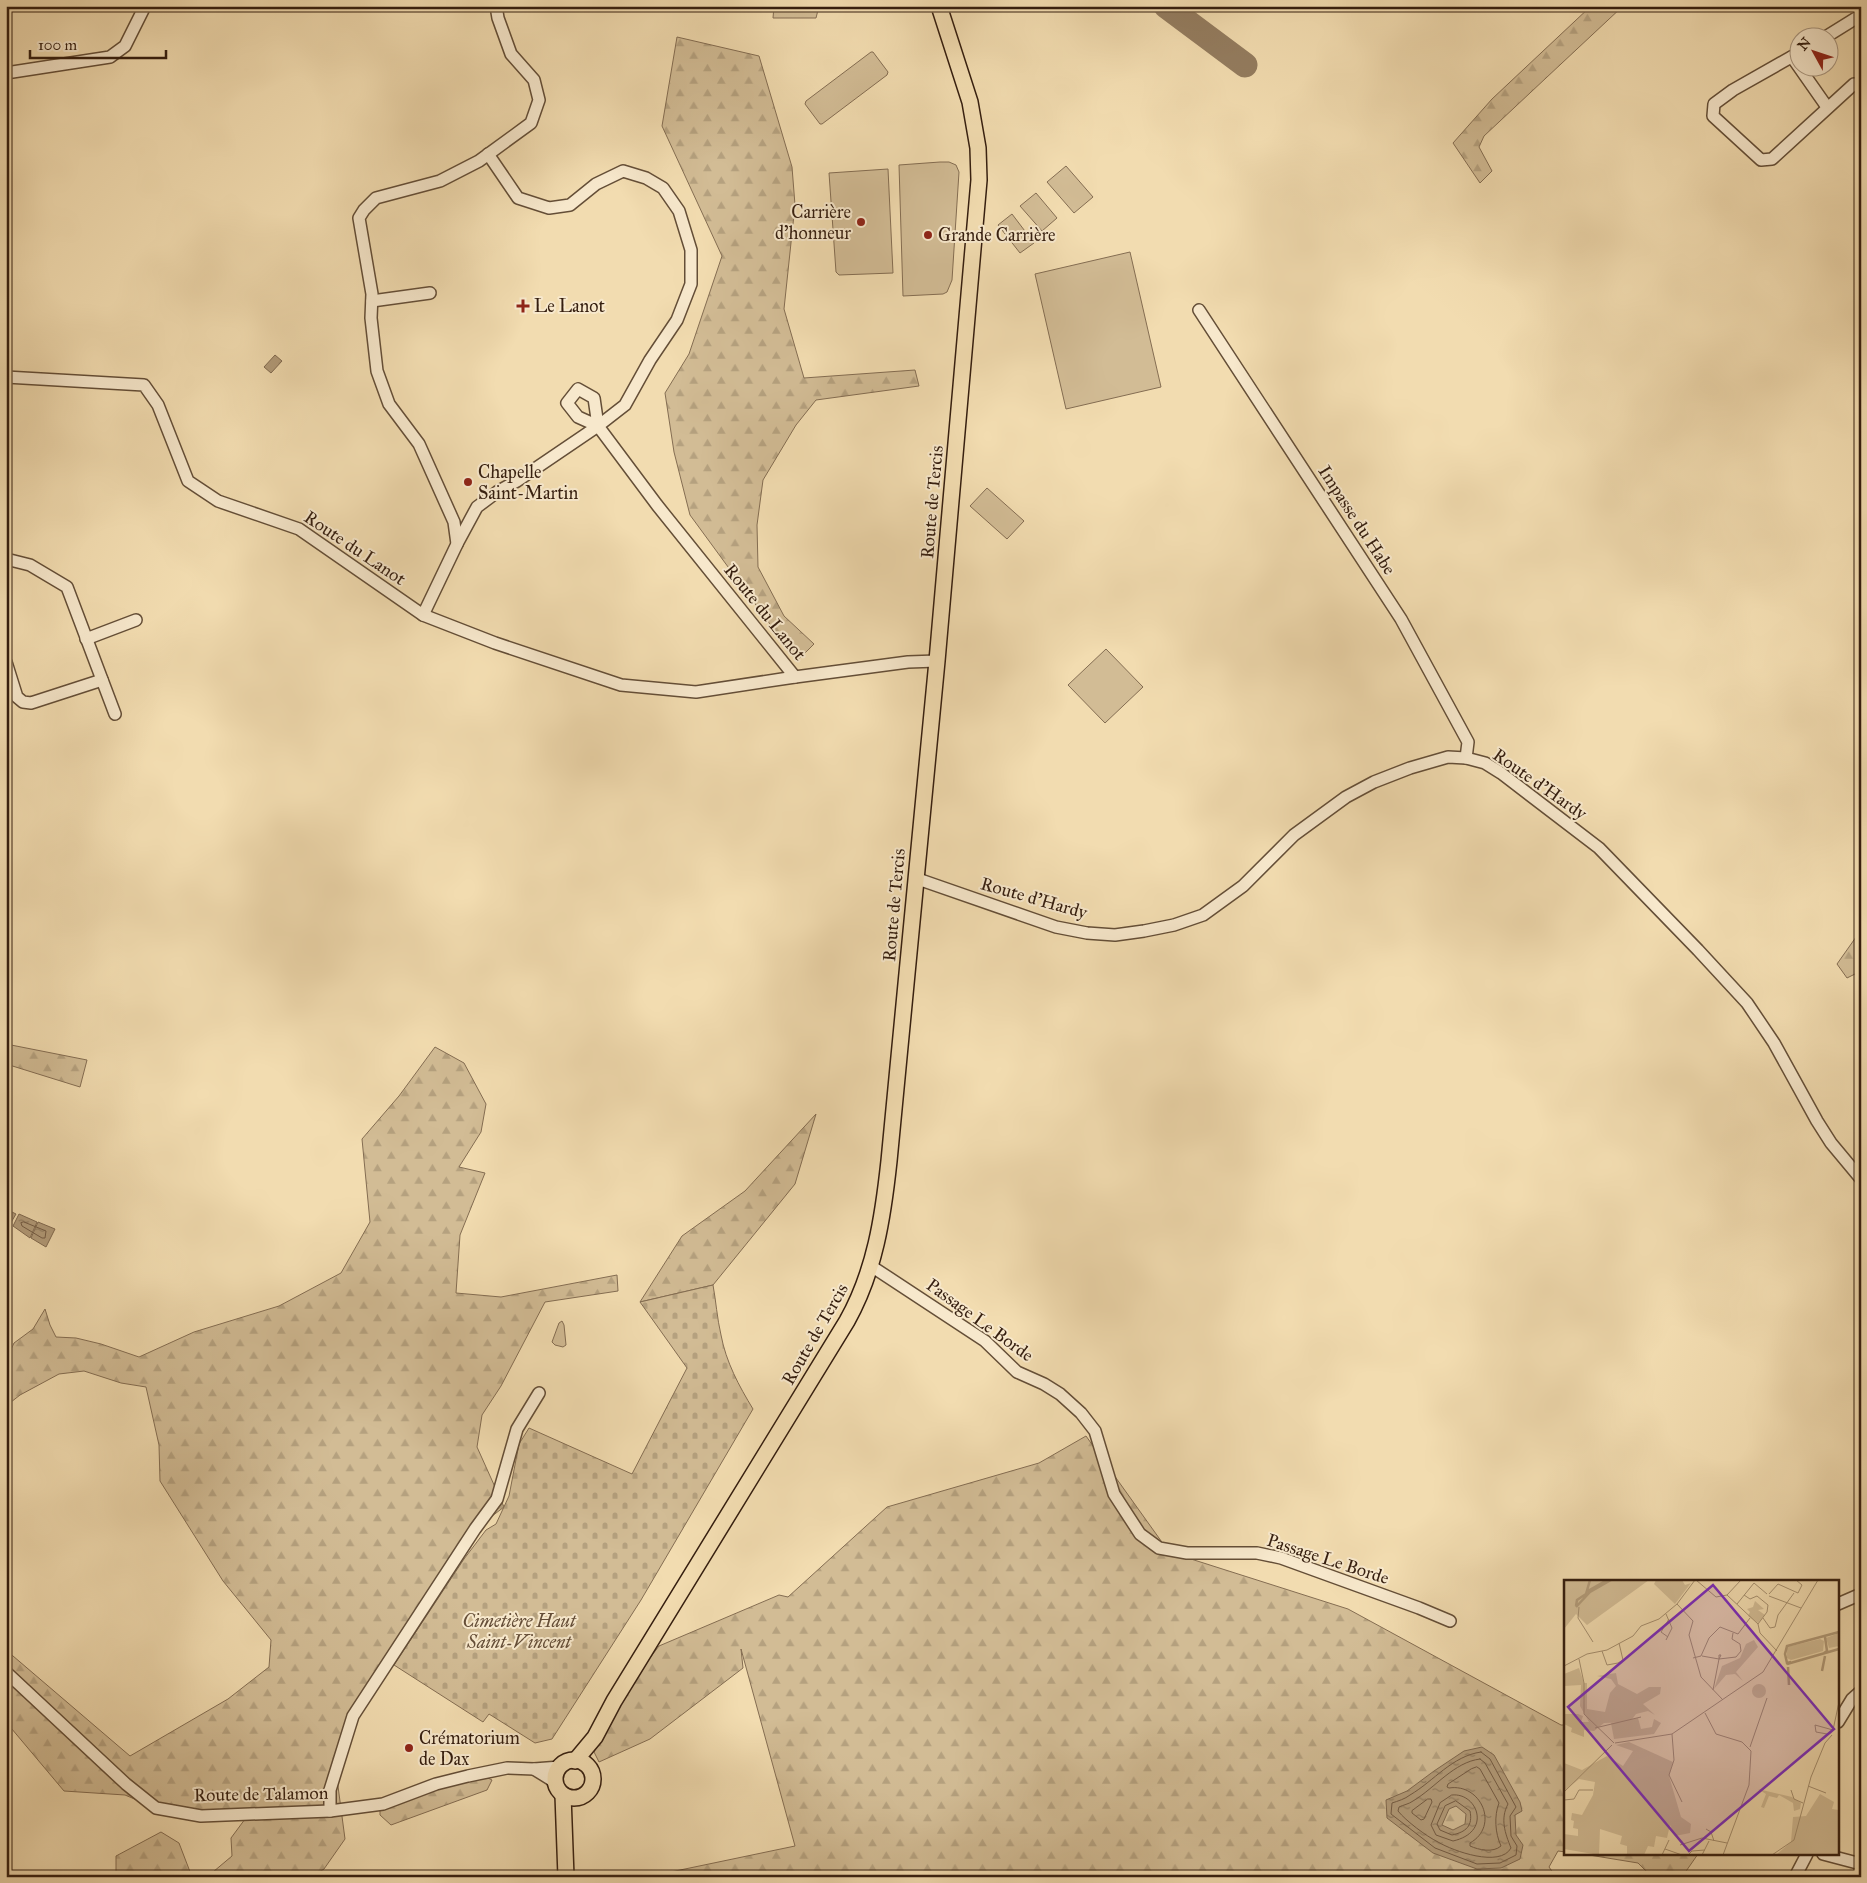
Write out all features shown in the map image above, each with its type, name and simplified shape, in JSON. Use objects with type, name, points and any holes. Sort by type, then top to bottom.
[{"type":"main road","name":"Route de Tercis","points":[[581,1764],[619,1693],[847,1321],[860,1295],[871,1266],[882,1218],[937,661],[978,180],[978,148],[970,102],[939,6]]},
{"type":"main road","points":[[567,1762],[581,1764],[592,1774],[593,1782],[590,1789],[585,1794],[571,1796],[558,1789],[555,1782],[556,1774],[560,1767],[567,1762]]},
{"type":"main road","points":[[566,1877],[565,1820],[571,1796]]},
{"type":"street","points":[[6,73],[110,57],[125,46],[145,6]]},
{"type":"street","points":[[457,544],[454,522],[419,444],[389,404],[377,371],[373,350],[372,294],[359,218],[376,198],[440,181],[479,161],[531,122],[539,100],[534,80],[511,54],[498,18],[496,6]]},
{"type":"street","points":[[1840,28],[1861,15]]},
{"type":"street","points":[[1790,58],[1733,90],[1714,104],[1713,116],[1761,160],[1772,159],[1854,84]]},
{"type":"street","points":[[1810,78],[1828,107]]},
{"type":"street","points":[[423,615],[477,507],[598,426],[625,405],[650,360],[678,320],[691,284],[690,250],[679,211],[664,188],[646,178],[623,171],[596,184],[570,205],[549,208],[518,198],[499,173],[488,154]]},
{"type":"street","points":[[372,300],[430,293]]},
{"type":"street","name":"Impasse du Habe","points":[[1199,310],[1400,618],[1468,742],[1466,758]]},
{"type":"street","name":"Route du Lanot","points":[[6,377],[144,384],[158,405],[188,481],[218,501],[300,529],[423,615],[495,643],[621,685],[696,692],[908,662],[937,661]]},
{"type":"street","name":"Route du Lanot","points":[[598,426],[657,505],[795,677]]},
{"type":"street","points":[[6,559],[30,565],[67,587],[115,714]]},
{"type":"street","points":[[86,639],[136,620]]},
{"type":"street","points":[[6,662],[17,697],[23,702],[31,703],[102,680]]},
{"type":"street","name":"Route d'Hardy","points":[[915,878],[1056,927],[1087,933],[1115,934],[1174,925],[1203,916],[1243,886],[1294,835],[1346,797],[1374,782],[1410,768],[1448,757],[1466,758],[1485,763],[1502,773],[1599,848],[1724,977],[1747,1003],[1774,1043],[1816,1121],[1831,1143],[1861,1179]]},
{"type":"street","name":"Passage Le Borde","points":[[871,1266],[985,1341],[1018,1372],[1060,1394],[1081,1413],[1094,1431],[1114,1494],[1140,1534],[1159,1548],[1187,1553],[1257,1553],[1280,1558],[1450,1621]]},
{"type":"street","points":[[330,1811],[330,1790],[353,1716],[475,1528],[498,1500],[517,1429],[539,1393]]},
{"type":"street","points":[[1840,1603],[1861,1594]]},
{"type":"street","name":"Route de Talamon","points":[[6,1672],[126,1784],[156,1808],[201,1816],[330,1811],[383,1804],[436,1784],[468,1776],[507,1768],[534,1770],[560,1767]]},
{"type":"street","points":[[1840,1719],[1852,1699],[1861,1691]]},
{"type":"street","name":"Route de Talamon","points":[[534,1770],[555,1782]]},
{"type":"street","points":[[1795,1877],[1806,1856]]},
{"type":"street","points":[[1831,1856],[1861,1864]]},
{"type":"green space","points":[[774,6],[819,6],[816,18],[773,18]]},
{"type":"green space","points":[[1591,6],[1623,6],[1484,136],[1479,147],[1492,171],[1480,183],[1453,143],[1492,99]]},
{"type":"green space","points":[[677,37],[759,56],[792,167],[795,205],[784,309],[804,378],[915,370],[919,386],[816,400],[796,425],[763,480],[757,525],[758,567],[784,616],[814,644],[797,661],[690,515],[674,452],[665,393],[689,354],[722,256],[662,126]]},
{"type":"green space","points":[[873,52],[888,72],[887,75],[820,124],[805,104],[806,101]]},
{"type":"green space","name":"Grande Carrière","points":[[949,162],[956,165],[959,172],[952,280],[947,292],[943,294],[903,296],[899,165]]},
{"type":"green space","points":[[1066,166],[1093,197],[1074,213],[1047,182]]},
{"type":"green space","name":"Carrière d'honneur","points":[[888,169],[893,273],[839,275],[836,272],[829,173]]},
{"type":"green space","points":[[1036,193],[1057,218],[1042,231],[1020,206]]},
{"type":"green space","points":[[1012,214],[1034,243],[1020,253],[998,225]]},
{"type":"green space","points":[[1130,252],[1161,387],[1066,409],[1035,274]]},
{"type":"green space","points":[[987,488],[1024,521],[1007,539],[970,506]]},
{"type":"green space","points":[[1106,649],[1143,687],[1105,723],[1068,685]]},
{"type":"green space","points":[[1861,930],[1861,971],[1847,978],[1837,964]]},
{"type":"green space","points":[[6,1044],[87,1060],[80,1087],[6,1064]]},
{"type":"green space","points":[[435,1047],[464,1063],[486,1104],[481,1132],[459,1167],[485,1173],[460,1235],[456,1293],[501,1297],[617,1275],[618,1291],[545,1302],[501,1386],[482,1415],[477,1447],[504,1507],[475,1529],[353,1716],[336,1771],[345,1839],[324,1869],[312,1877],[207,1877],[232,1856],[231,1838],[248,1815],[156,1808],[125,1795],[64,1791],[6,1722],[6,1650],[130,1756],[228,1699],[269,1667],[271,1640],[223,1581],[160,1481],[159,1445],[146,1387],[121,1383],[84,1371],[59,1374],[20,1395],[6,1406],[6,1360],[14,1343],[33,1329],[45,1309],[56,1337],[76,1338],[101,1344],[139,1357],[194,1332],[279,1306],[341,1273],[370,1222],[362,1139],[399,1096]]},
{"type":"green space","points":[[816,1114],[795,1184],[713,1285],[640,1302],[682,1236],[745,1191]]},
{"type":"green space","name":"Cimetière Haut Saint-Vincent","points":[[713,1285],[726,1355],[738,1383],[753,1409],[641,1600],[552,1739],[535,1743],[489,1714],[483,1722],[394,1665],[464,1559],[486,1530],[496,1524],[509,1496],[519,1444],[529,1428],[632,1474],[687,1368],[640,1302]]},
{"type":"green space","points":[[562,1321],[566,1345],[563,1347],[552,1342],[559,1323]]},
{"type":"green space","points":[[1086,1436],[1169,1552],[1348,1609],[1564,1725],[1564,1852],[1558,1851],[1549,1867],[1556,1877],[657,1877],[661,1874],[795,1846],[741,1649],[743,1668],[650,1739],[599,1762],[594,1752],[624,1692],[659,1646],[779,1595],[788,1597],[887,1507],[1039,1463]]},
{"type":"green space","points":[[484,1776],[492,1780],[487,1790],[391,1825],[380,1815],[380,1809],[418,1790]]},
{"type":"green space","points":[[161,1832],[179,1843],[192,1877],[116,1877],[116,1856]]},
{"type":"green space","points":[[1595,1856],[1697,1856],[1682,1877],[1652,1877],[1638,1863]]},
{"type":"water","points":[[275,355],[282,361],[271,373],[264,367]]},
{"type":"water","points":[[6,1209],[16,1214],[9,1226],[6,1224]]},
{"type":"water","points":[[19,1214],[37,1222],[30,1238],[13,1226]]},
{"type":"water","points":[[38,1222],[55,1229],[46,1247],[31,1238]]},
{"type":"water","points":[[1482,1747],[1494,1755],[1520,1802],[1522,1811],[1515,1815],[1516,1835],[1523,1845],[1520,1859],[1501,1868],[1477,1869],[1433,1853],[1387,1818],[1386,1800],[1407,1791],[1464,1751]],"holes":[[[1456,1806],[1466,1814],[1465,1824],[1453,1830],[1442,1825],[1449,1809]]]},
{"type":"taxiway","points":[[1166,6],[1245,65]]},
{"type":"place","name":"Carrière d'honneur","points":[[861,222]]},
{"type":"place","name":"Grande Carrière","points":[[928,235]]},
{"type":"place","name":"Le Lanot","points":[[523,306]]},
{"type":"place","name":"Chapelle Saint-Martin","points":[[468,482]]},
{"type":"place","name":"Crématorium de Dax","points":[[409,1748]]}]
